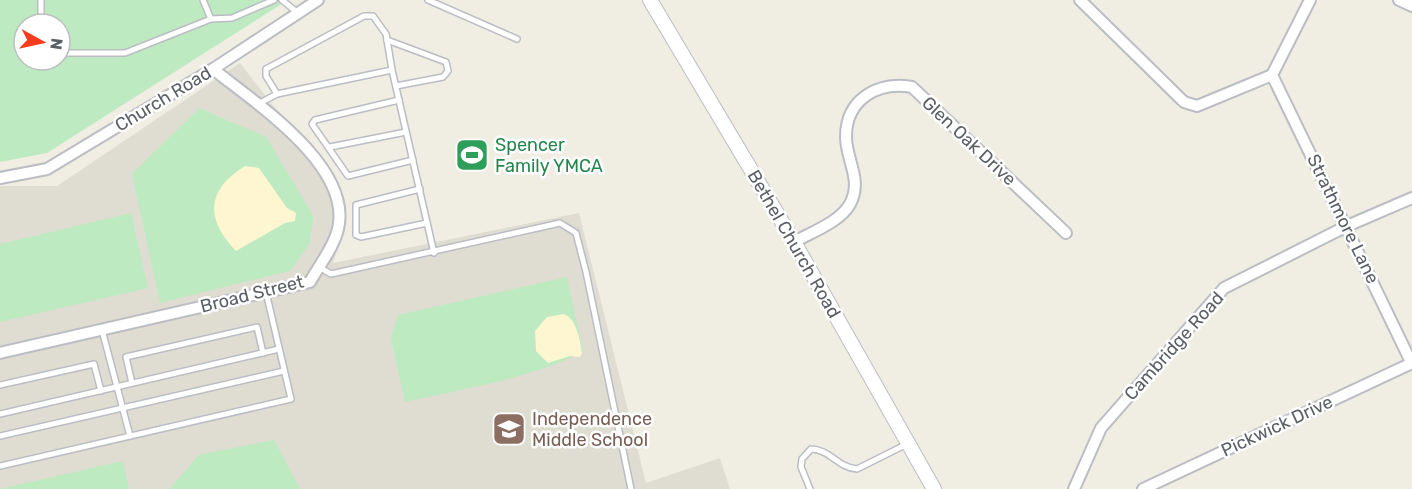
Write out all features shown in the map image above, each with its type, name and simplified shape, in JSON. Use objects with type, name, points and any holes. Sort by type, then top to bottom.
[{"type":"street","name":"Church Road","points":[[0,178],[47,169],[213,69],[318,0]]},
{"type":"street","name":"Bethel Church Road","points":[[650,0],[794,242],[934,489]]},
{"type":"street","points":[[1080,0],[1184,102],[1197,106],[1272,75],[1310,0]]},
{"type":"street","points":[[1399,0],[1412,6]]},
{"type":"street","name":"Broad Street","points":[[0,353],[310,282],[338,230],[338,200],[318,161],[256,104],[213,69]]},
{"type":"street","name":"Strathmore Lane","points":[[1272,75],[1412,364]]},
{"type":"street","name":"Glen Oak Drive","points":[[794,242],[842,215],[849,206],[855,194],[856,180],[846,139],[847,123],[854,108],[864,96],[880,87],[896,84],[912,87],[1066,233]]},
{"type":"street","name":"Cambridge Road","points":[[1074,489],[1101,428],[1224,288],[1347,226],[1412,198]]},
{"type":"street","name":"Pickwick Drive","points":[[1143,489],[1412,364]]},
{"type":"lane","points":[[203,0],[211,19]]},
{"type":"lane","points":[[72,52],[125,53],[211,19],[232,18],[274,0]]},
{"type":"lane","points":[[282,0],[298,13]]},
{"type":"lane","points":[[428,0],[517,39]]},
{"type":"lane","points":[[277,93],[266,76],[266,69],[364,16],[373,16],[387,40],[434,252]]},
{"type":"lane","points":[[387,40],[446,62],[448,71],[443,77],[396,86]]},
{"type":"lane","points":[[256,104],[277,93],[392,70]]},
{"type":"lane","points":[[399,100],[313,120],[313,127],[330,147],[348,176],[413,160]]},
{"type":"lane","points":[[330,147],[406,132]]},
{"type":"lane","points":[[420,189],[356,206],[356,235],[361,237],[427,223]]},
{"type":"lane","points":[[318,267],[331,274],[560,223],[576,233],[631,489]]},
{"type":"lane","points":[[0,466],[291,399],[266,292]]},
{"type":"lane","points":[[132,383],[126,357],[257,327],[263,353]]},
{"type":"lane","points":[[102,330],[130,436]]},
{"type":"lane","points":[[0,414],[279,349]]},
{"type":"lane","points":[[0,385],[94,364],[101,391]]},
{"type":"lane","points":[[0,436],[284,371]]},
{"type":"lane","points":[[810,489],[801,468],[802,459],[811,448],[819,449],[850,468],[857,469],[908,444]]},
{"type":"shaded area","points":[[240,63],[271,103],[327,163],[342,192],[344,230],[333,263],[579,213],[646,483],[720,458],[730,489],[0,489],[0,186],[57,186]]},
{"type":"green space","points":[[0,0],[288,0],[47,153],[0,162]]},
{"type":"green space","points":[[199,108],[266,137],[314,217],[309,245],[290,271],[160,303],[132,174]]},
{"type":"green space","points":[[131,213],[148,288],[0,322],[0,244]]},
{"type":"green space","points":[[567,277],[583,351],[565,360],[521,375],[405,402],[391,339],[398,315]]},
{"type":"green space","points":[[274,440],[300,489],[169,489],[199,455]]},
{"type":"green space","points":[[123,461],[129,489],[0,489]]},
{"type":"sand","points":[[245,166],[259,168],[287,208],[296,213],[295,221],[285,223],[236,251],[219,228],[214,206],[223,185]]},
{"type":"sand","points":[[564,314],[575,325],[582,353],[580,357],[570,356],[548,363],[536,351],[535,331],[547,317]]},
{"type":"place","name":"Spencer Family YMCA","points":[[472,155]]},
{"type":"place","name":"Independence Middle School","points":[[509,429]]}]
